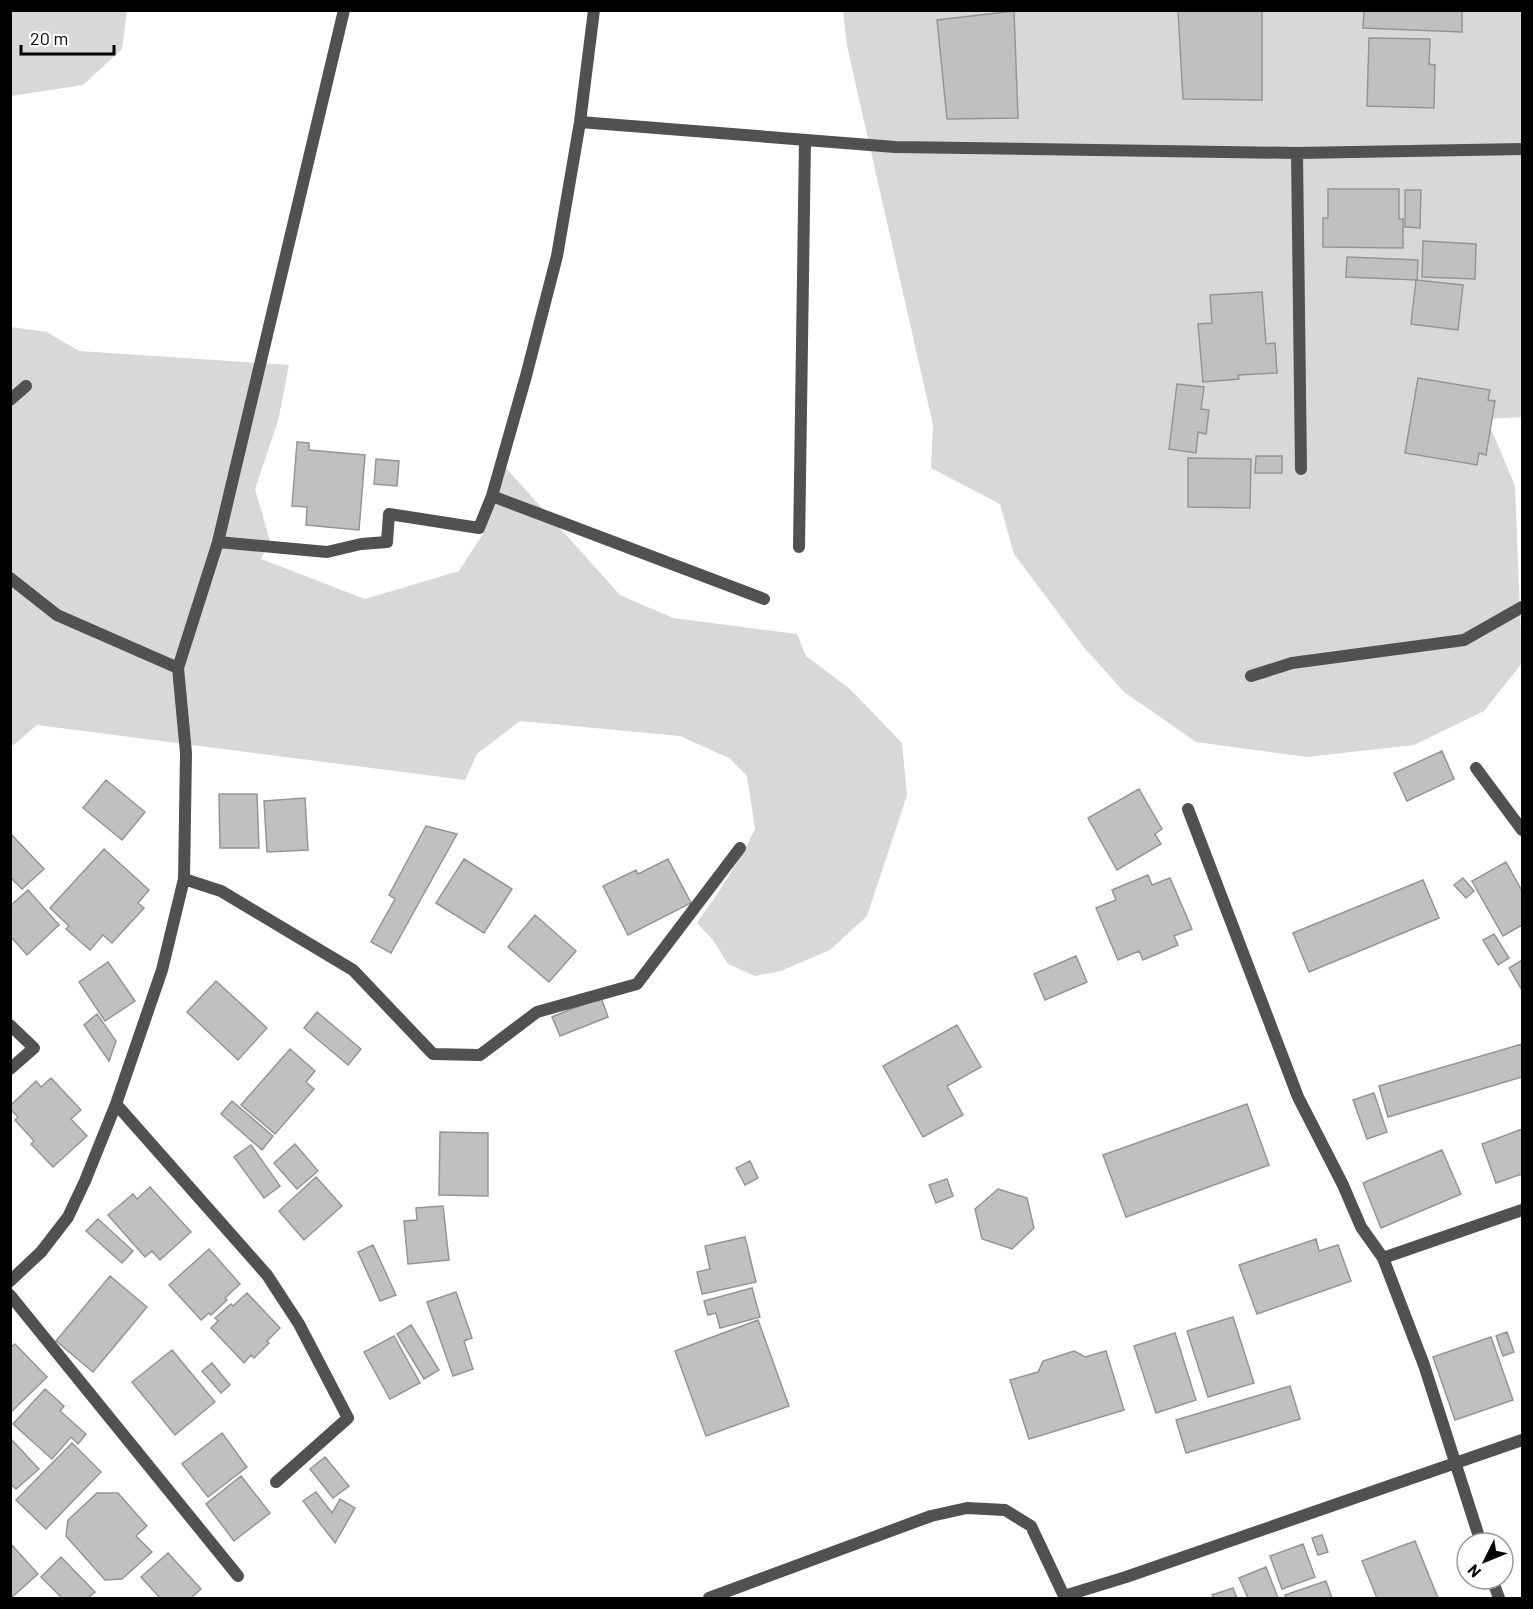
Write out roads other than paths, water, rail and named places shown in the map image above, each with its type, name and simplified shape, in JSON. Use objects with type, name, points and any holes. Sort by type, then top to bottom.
[{"type":"street","points":[[10,1281],[41,1252],[68,1217],[116,1104],[162,970],[184,879],[186,753],[178,668],[218,542],[344,10]]},
{"type":"street","points":[[218,542],[327,552],[361,544],[387,542],[389,514],[479,528],[492,496],[557,256],[580,122],[594,10]]},
{"type":"street","points":[[580,122],[895,147],[1297,153],[1522,149]]},
{"type":"street","points":[[799,547],[805,140]]},
{"type":"street","points":[[1297,153],[1301,469]]},
{"type":"street","points":[[10,400],[26,386]]},
{"type":"street","points":[[492,496],[764,599]]},
{"type":"street","points":[[10,578],[57,615],[178,668]]},
{"type":"street","points":[[1251,676],[1292,663],[1464,640],[1522,607]]},
{"type":"street","points":[[1476,768],[1522,830]]},
{"type":"street","points":[[1188,809],[1298,1097],[1343,1185],[1360,1227],[1383,1258],[1424,1365],[1477,1531]]},
{"type":"street","points":[[184,879],[221,891],[353,970],[433,1054],[480,1055],[537,1012],[637,984],[740,848]]},
{"type":"street","points":[[10,1025],[34,1048],[10,1069]]},
{"type":"street","points":[[116,1104],[267,1275],[299,1324],[348,1418],[276,1482]]},
{"type":"street","points":[[1383,1258],[1522,1210]]},
{"type":"street","points":[[10,1295],[238,1576]]},
{"type":"street","points":[[709,1599],[931,1516],[967,1508],[1005,1510],[1031,1526],[1065,1597],[1522,1440]]}]
